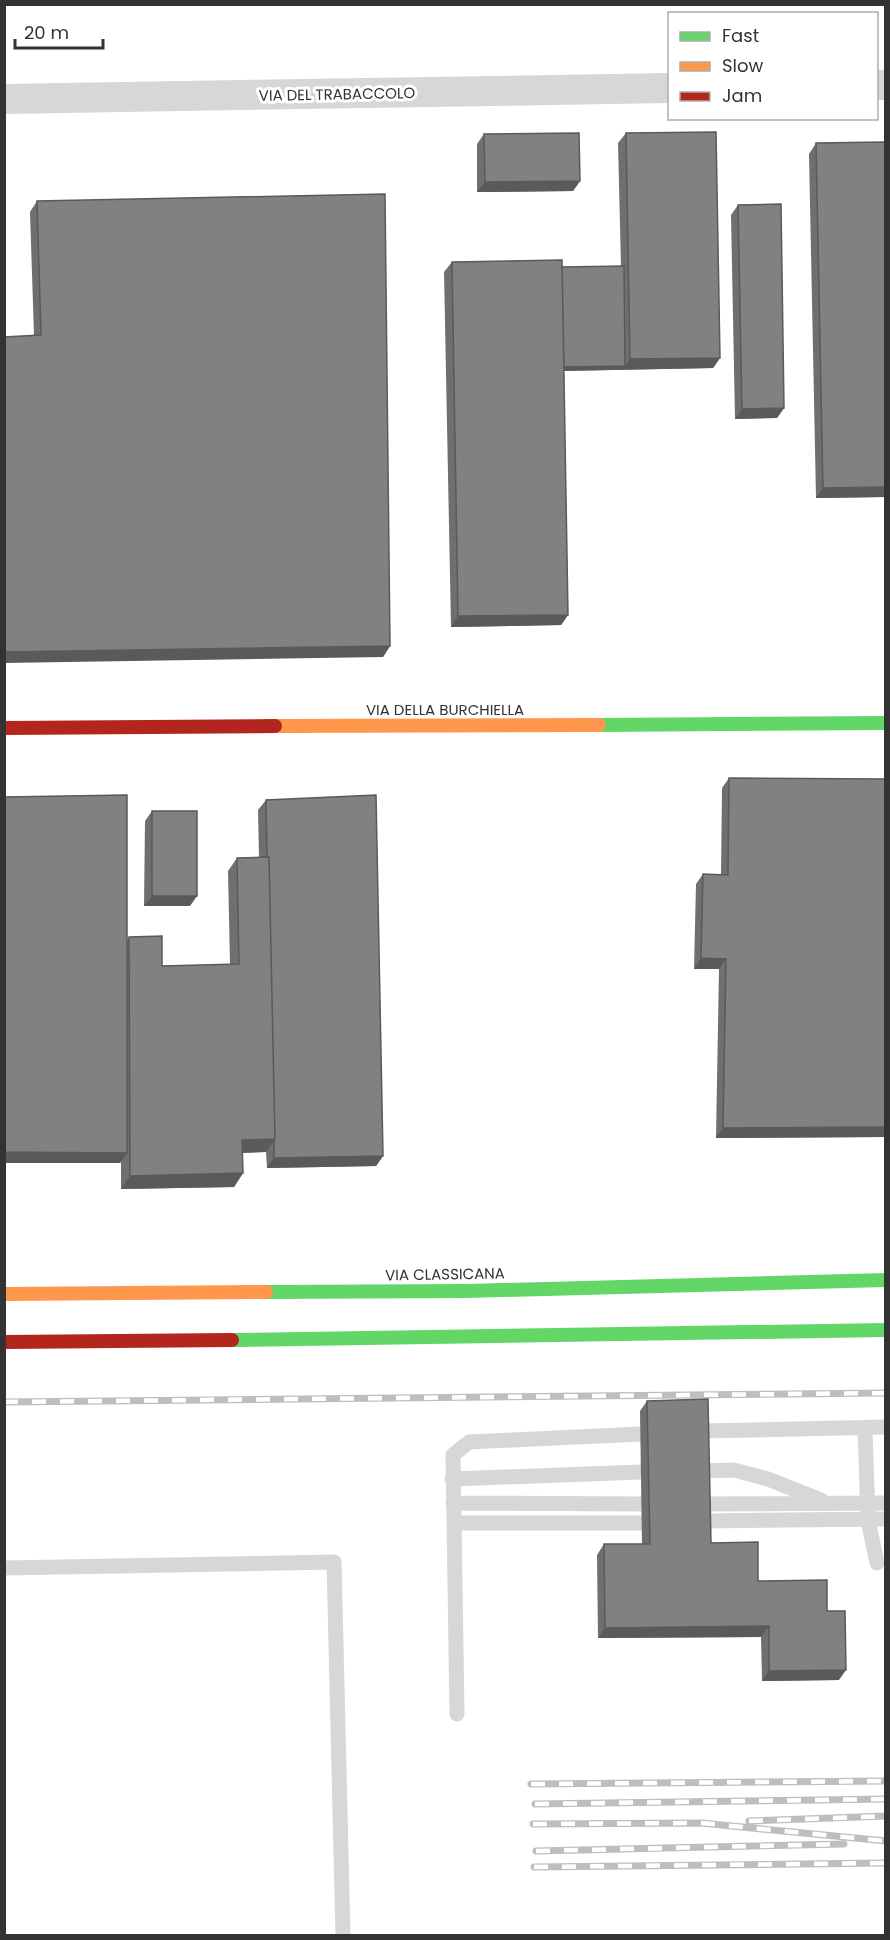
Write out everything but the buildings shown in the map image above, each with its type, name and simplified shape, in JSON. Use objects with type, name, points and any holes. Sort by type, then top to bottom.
[{"type":"main road","name":"VIA DELLA BURCHIELLA","points":[[4,728],[885,723]]},
{"type":"main road","name":"VIA CLASSICANA","points":[[4,1294],[466,1291],[885,1280]]},
{"type":"main road","points":[[4,1342],[485,1338],[885,1330]]},
{"type":"street","name":"VIA DEL TRABACCOLO","points":[[4,99],[668,88]]},
{"type":"lane","points":[[865,1427],[868,1520],[877,1563]]},
{"type":"lane","points":[[701,1431],[885,1427]]},
{"type":"lane","points":[[457,1714],[453,1455],[469,1442],[641,1434]]},
{"type":"lane","points":[[702,1471],[734,1470],[768,1479],[829,1504]]},
{"type":"lane","points":[[452,1479],[641,1472]]},
{"type":"lane","points":[[453,1503],[642,1504]]},
{"type":"lane","points":[[703,1504],[885,1503]]},
{"type":"lane","points":[[704,1521],[885,1519]]},
{"type":"lane","points":[[454,1523],[643,1523]]},
{"type":"lane","points":[[4,1568],[334,1562],[343,1935]]},
{"type":"railway","points":[[4,1402],[886,1393]]},
{"type":"railway","points":[[531,1784],[886,1781]]},
{"type":"railway","points":[[535,1804],[886,1799]]},
{"type":"railway","points":[[749,1821],[886,1816]]},
{"type":"railway","points":[[533,1824],[701,1823],[886,1841]]},
{"type":"railway","points":[[536,1851],[844,1844]]},
{"type":"railway","points":[[534,1867],[886,1863]]},
{"type":"traffic: fast","points":[[599,725],[886,723]]},
{"type":"traffic: fast","points":[[266,1292],[466,1291],[886,1280]]},
{"type":"traffic: fast","points":[[232,1340],[886,1330]]},
{"type":"traffic: slow","points":[[275,726],[599,725]]},
{"type":"traffic: slow","points":[[4,1294],[266,1292]]},
{"type":"traffic: jam","points":[[4,728],[275,726]]},
{"type":"traffic: jam","points":[[4,1342],[232,1340]]}]
